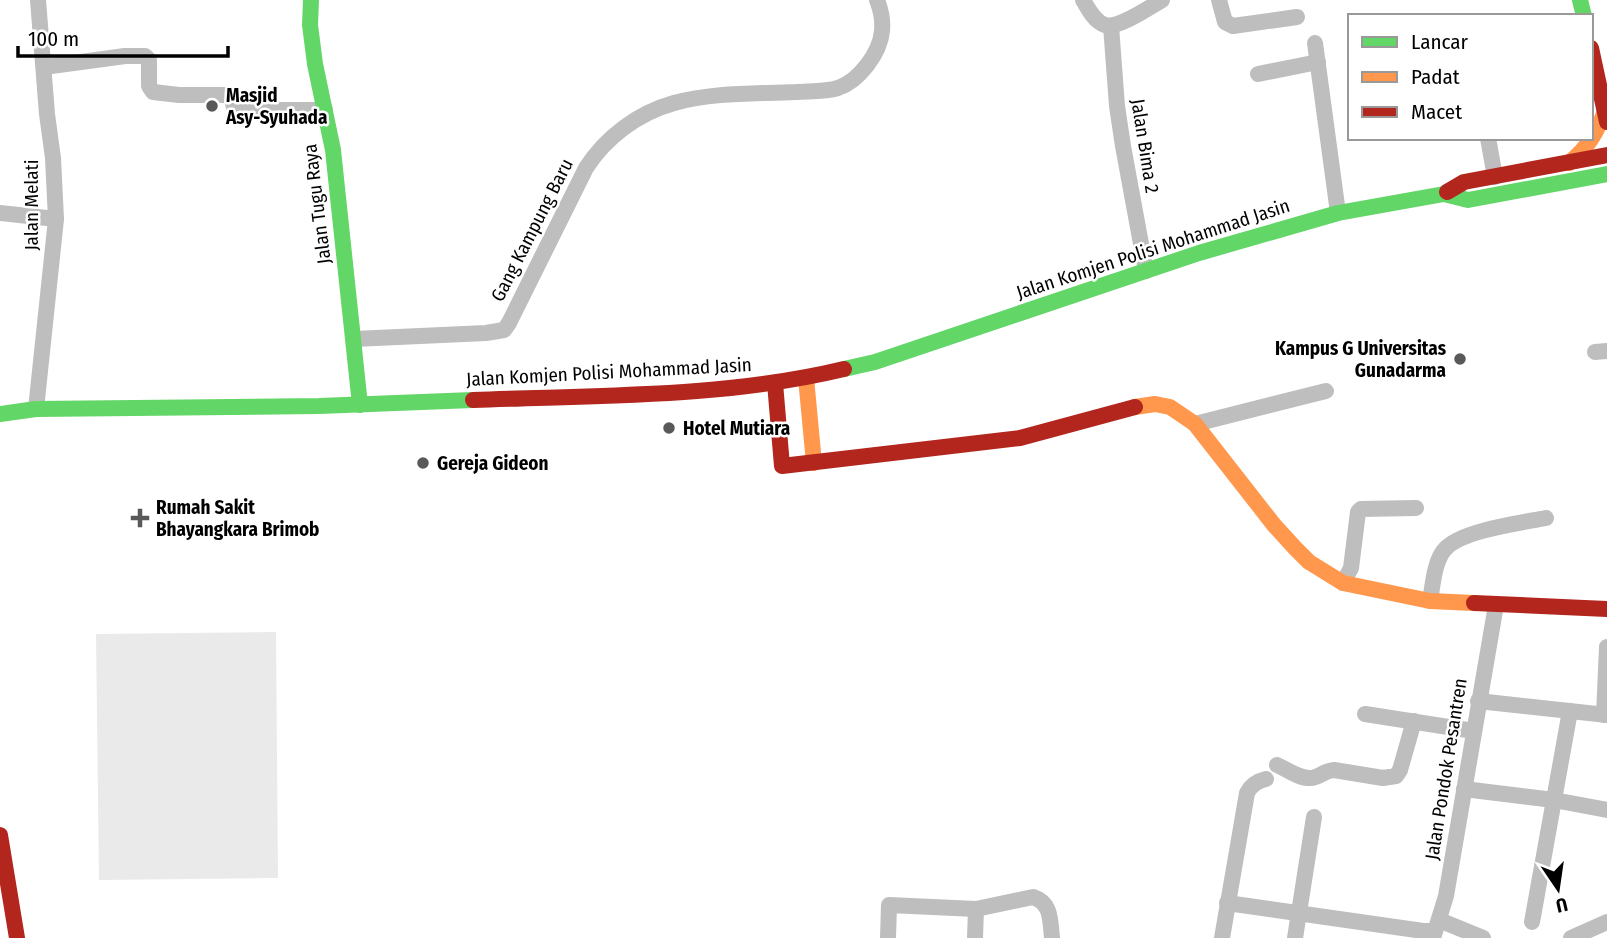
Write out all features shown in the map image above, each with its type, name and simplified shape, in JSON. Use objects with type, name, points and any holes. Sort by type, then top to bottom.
[{"type":"main road","name":"Jalan Tugu Raya","points":[[311,0],[310,25],[333,150],[360,405]]},
{"type":"main road","points":[[1593,56],[1606,108],[1593,138]]},
{"type":"main road","points":[[1569,163],[1586,149],[1592,140]]},
{"type":"main road","name":"Jalan Komjen Polisi Mohammad Jasin","points":[[2,412],[36,409],[360,405],[651,395],[775,383],[839,372],[914,350],[1146,271],[1338,213],[1444,194],[1464,182],[1607,155]]},
{"type":"main road","name":"Jalan Komjen Polisi Mohammad Jasin","points":[[1444,194],[1468,200],[1607,174]]},
{"type":"main road","points":[[806,378],[814,463]]},
{"type":"main road","points":[[775,383],[782,466],[1020,438],[1138,406],[1155,404],[1170,407],[1195,424],[1295,548],[1309,562],[1343,583],[1430,601],[1607,609]]},
{"type":"main road","points":[[0,835],[5,890],[17,938]]},
{"type":"street","name":"Jalan Melati","points":[[36,409],[56,219],[38,0]]},
{"type":"street","name":"Gang Kampung Baru","points":[[354,339],[503,330],[509,323],[586,168],[610,139],[647,114],[673,103],[713,96],[835,89],[852,82],[874,55],[882,33],[882,16],[877,0]]},
{"type":"street","points":[[1083,0],[1097,20],[1111,26],[1162,0]]},
{"type":"street","points":[[1219,0],[1225,22],[1233,26],[1297,17]]},
{"type":"street","name":"Jalan Bima 2","points":[[1111,26],[1121,133],[1146,271]]},
{"type":"street","points":[[1315,43],[1338,213]]},
{"type":"street","points":[[44,67],[125,56],[145,56],[149,62],[148,83],[153,92],[228,95],[234,107],[240,110],[326,110]]},
{"type":"street","points":[[1258,74],[1318,62]]},
{"type":"street","points":[[1488,140],[1495,177]]},
{"type":"street","points":[[0,213],[56,219]]},
{"type":"street","points":[[1195,424],[1326,391]]},
{"type":"street","points":[[1343,583],[1351,568],[1358,512],[1361,509],[1416,508]]},
{"type":"street","points":[[1430,601],[1436,571],[1446,548],[1470,535],[1546,518]]},
{"type":"street","name":"Jalan Pondok Pesantren","points":[[1436,930],[1447,896],[1496,604]]},
{"type":"street","points":[[1478,701],[1606,715],[1607,647]]},
{"type":"street","points":[[1532,922],[1570,711]]},
{"type":"street","points":[[1365,713],[1474,731]]},
{"type":"street","points":[[1277,765],[1311,779],[1322,772],[1334,770],[1383,778],[1396,776],[1414,720]]},
{"type":"street","points":[[1222,938],[1247,793],[1250,786],[1266,779]]},
{"type":"street","points":[[1464,789],[1555,800],[1607,810]]},
{"type":"street","points":[[1294,938],[1314,817]]},
{"type":"street","points":[[888,938],[889,905],[976,909],[1033,897],[1046,905],[1052,938]]},
{"type":"street","points":[[1227,903],[1483,938]]},
{"type":"street","points":[[975,938],[976,909]]},
{"type":"street","points":[[1570,938],[1607,922]]},
{"type":"shaded area","points":[[276,632],[278,878],[99,880],[96,634]]},
{"type":"traffic: fast","points":[[311,0],[310,25],[315,64],[333,150],[360,405]]},
{"type":"traffic: fast","points":[[1580,0],[1584,14]]},
{"type":"traffic: fast","points":[[1444,194],[1468,200],[1607,174]]},
{"type":"traffic: fast","points":[[844,369],[875,362],[1199,253],[1338,213],[1447,192]]},
{"type":"traffic: fast","points":[[0,414],[36,409],[319,406],[473,400]]},
{"type":"traffic: slow","points":[[1593,136],[1605,111],[1607,113]]},
{"type":"traffic: slow","points":[[1569,163],[1590,140]]},
{"type":"traffic: slow","points":[[806,378],[814,463]]},
{"type":"traffic: slow","points":[[1135,407],[1155,404],[1170,407],[1195,424],[1295,548],[1309,562],[1343,583],[1430,601],[1474,603]]},
{"type":"traffic: jam","points":[[1593,57],[1607,122]]},
{"type":"traffic: jam","points":[[1447,192],[1464,182],[1607,155]]},
{"type":"traffic: jam","points":[[473,400],[660,394],[752,385],[844,369]]},
{"type":"traffic: jam","points":[[775,383],[782,466],[1020,438],[1135,407]]},
{"type":"traffic: jam","points":[[1474,603],[1607,609]]},
{"type":"traffic: jam","points":[[0,835],[17,938]]},
{"type":"place","name":"Masjid Asy-Syuhada","points":[[212,106]]},
{"type":"place","name":"Kampus G Universitas Gunadarma","points":[[1460,359]]},
{"type":"place","name":"Hotel Mutiara","points":[[669,428]]},
{"type":"place","name":"Gereja Gideon","points":[[423,463]]},
{"type":"place","name":"Rumah Sakit Bhayangkara Brimob","points":[[140,518]]}]
